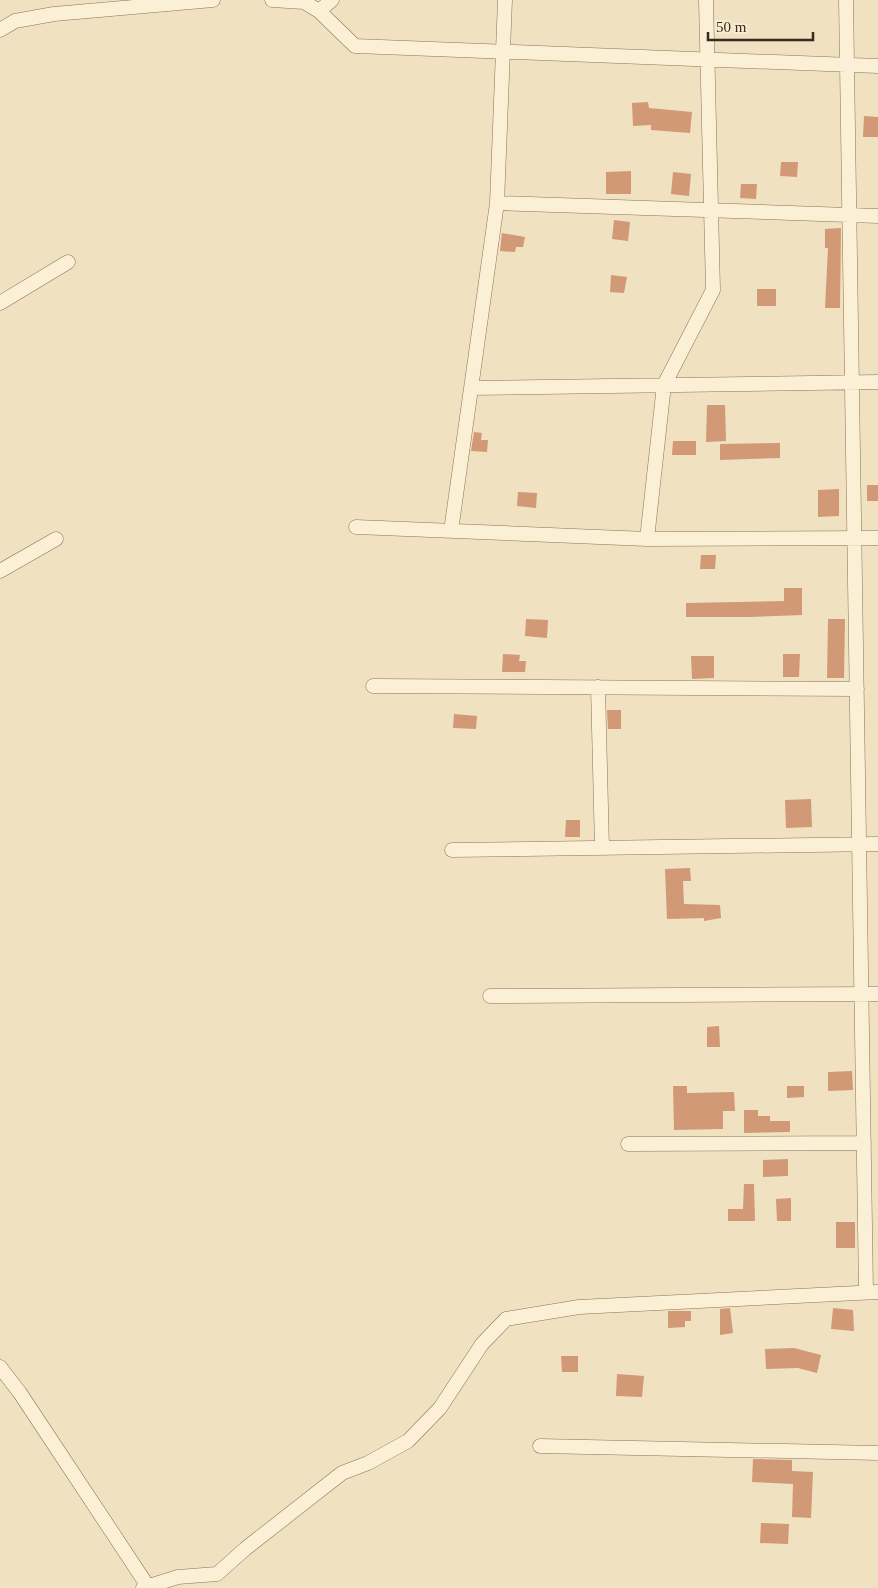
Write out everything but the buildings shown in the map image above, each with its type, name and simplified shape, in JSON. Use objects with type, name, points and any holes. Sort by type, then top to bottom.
[{"type":"street","points":[[0,30],[15,21],[54,14],[213,0]]},
{"type":"street","points":[[272,0],[304,2],[319,11],[355,46],[878,66]]},
{"type":"street","points":[[319,11],[332,0]]},
{"type":"street","points":[[451,531],[497,203],[504,0]]},
{"type":"street","points":[[647,539],[664,385],[713,290],[706,0]]},
{"type":"street","points":[[0,1367],[20,1393],[147,1587],[178,1577],[217,1574],[245,1549],[342,1473],[408,1441],[440,1408],[482,1344],[506,1319],[579,1307],[872,1292],[864,1143],[846,0]]},
{"type":"street","points":[[497,203],[878,216]]},
{"type":"street","points":[[0,303],[68,262]]},
{"type":"street","points":[[471,388],[878,382]]},
{"type":"street","points":[[356,527],[647,539],[878,538]]},
{"type":"street","points":[[0,571],[56,540]]},
{"type":"street","points":[[373,686],[857,689]]},
{"type":"street","points":[[598,688],[602,848]]},
{"type":"street","points":[[452,850],[878,844]]},
{"type":"street","points":[[490,996],[878,994]]},
{"type":"street","points":[[628,1144],[864,1143]]},
{"type":"street","points":[[540,1446],[878,1453]]}]
